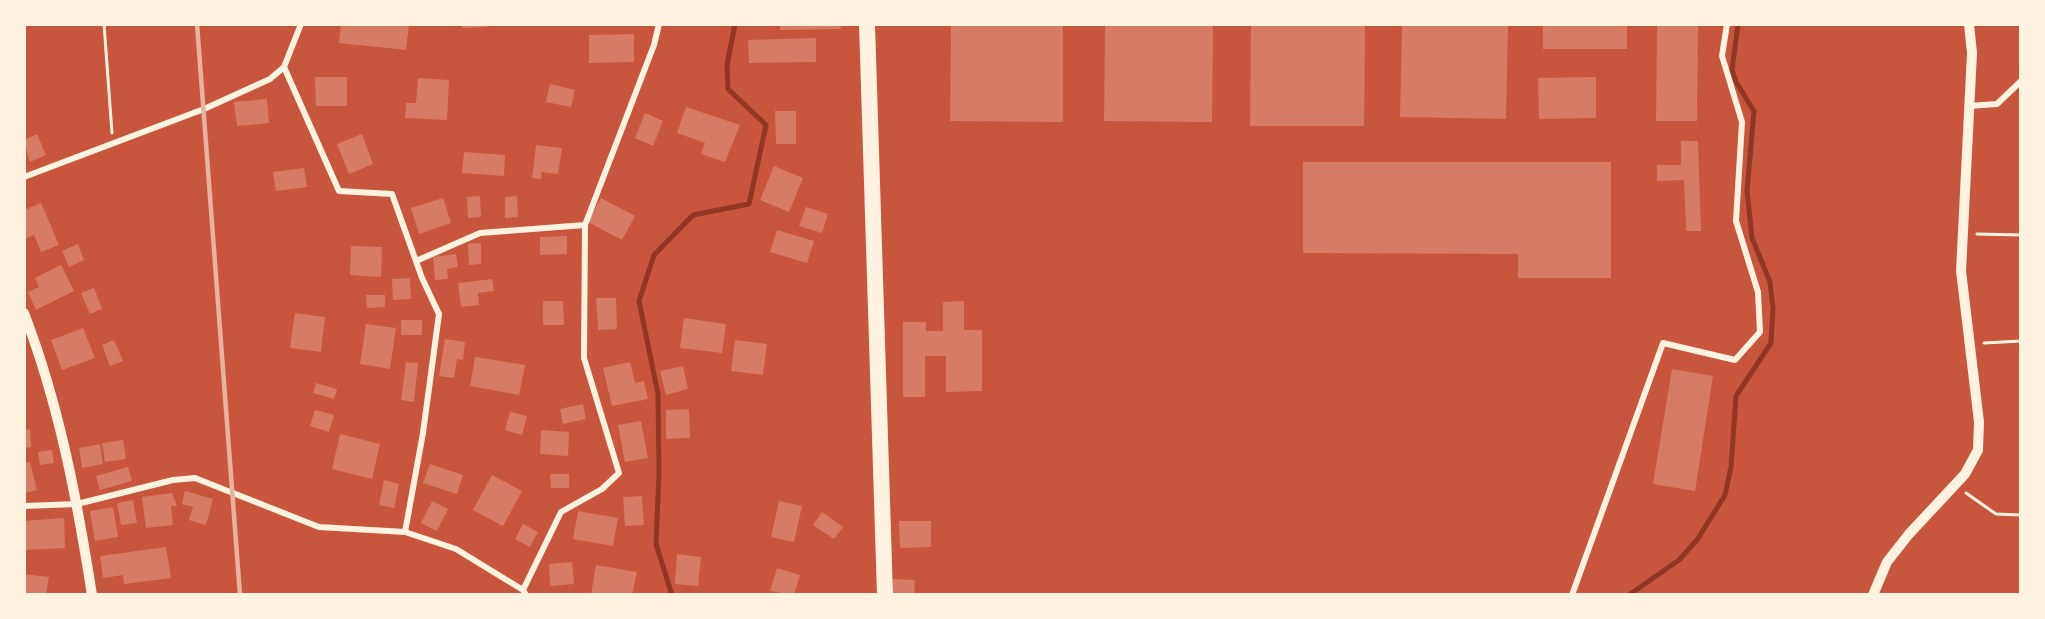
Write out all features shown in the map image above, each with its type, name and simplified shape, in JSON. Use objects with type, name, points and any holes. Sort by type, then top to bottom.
[{"type":"highway","points":[[867,24],[885,595]]},
{"type":"street","points":[[24,177],[204,109],[270,79],[284,67],[301,24]]},
{"type":"street","points":[[24,506],[77,504],[173,480],[195,478],[320,527],[405,532],[456,549],[524,593],[561,512],[602,489],[619,473],[584,358],[585,225],[654,45],[659,24]]},
{"type":"street","points":[[1572,595],[1663,343],[1735,360],[1760,332],[1758,292],[1736,221],[1742,122],[1722,56],[1727,24]]},
{"type":"street","points":[[1873,595],[1887,562],[1909,534],[1965,474],[1978,450],[1979,422],[1961,271],[1972,53],[1969,24]]},
{"type":"street","points":[[284,67],[339,190],[392,194],[416,261],[439,314],[405,532]]},
{"type":"street","points":[[1969,106],[1996,104],[2021,81]]},
{"type":"street","points":[[416,261],[480,233],[585,225]]},
{"type":"street","points":[[24,313],[56,408],[77,504],[92,595]]},
{"type":"path","points":[[104,24],[113,144]]},
{"type":"path","points":[[1963,234],[2021,235]]},
{"type":"path","points":[[1982,343],[2021,341]]},
{"type":"path","points":[[1955,486],[1996,514],[2021,515]]},
{"type":"building","points":[[341,24],[409,24],[406,50],[339,43]]},
{"type":"building","points":[[462,24],[487,24],[487,27],[462,28]]},
{"type":"building","points":[[780,24],[840,24],[841,29],[780,30]]},
{"type":"building","points":[[951,24],[1063,24],[1063,122],[950,121]]},
{"type":"building","points":[[1105,24],[1213,24],[1212,122],[1104,121]]},
{"type":"building","points":[[1251,24],[1365,24],[1364,126],[1250,126]]},
{"type":"building","points":[[1402,24],[1508,24],[1506,119],[1400,117]]},
{"type":"building","points":[[1543,24],[1627,24],[1627,49],[1543,49]]},
{"type":"building","points":[[1657,24],[1698,24],[1697,121],[1656,121]]},
{"type":"building","points":[[634,34],[634,62],[589,63],[589,35]]},
{"type":"building","points":[[816,38],[816,62],[749,63],[748,40]]},
{"type":"building","points":[[315,77],[347,77],[347,106],[316,106]]},
{"type":"building","points":[[1596,77],[1596,118],[1539,119],[1538,78]]},
{"type":"building","points":[[418,78],[449,80],[447,120],[405,118],[406,103],[416,103]]},
{"type":"building","points":[[550,84],[575,90],[571,107],[546,102]]},
{"type":"building","points":[[267,99],[269,123],[237,126],[234,102]]},
{"type":"building","points":[[686,107],[740,125],[725,162],[701,154],[705,143],[677,133]]},
{"type":"building","points":[[775,111],[796,111],[796,144],[776,144]]},
{"type":"building","points":[[645,113],[663,121],[653,146],[635,138]]},
{"type":"building","points":[[37,134],[46,155],[30,162],[24,140]]},
{"type":"building","points":[[362,134],[373,164],[349,174],[337,144]]},
{"type":"building","points":[[1681,141],[1698,141],[1701,231],[1686,231],[1684,180],[1657,181],[1657,165],[1681,165]]},
{"type":"building","points":[[536,145],[562,148],[558,174],[542,172],[541,179],[532,178]]},
{"type":"building","points":[[464,152],[505,155],[504,176],[462,173]]},
{"type":"building","points":[[1303,162],[1611,162],[1611,278],[1518,278],[1518,254],[1303,253]]},
{"type":"building","points":[[774,166],[803,178],[789,212],[760,200]]},
{"type":"building","points":[[304,168],[307,187],[276,191],[273,172]]},
{"type":"building","points":[[480,196],[481,217],[468,218],[467,197]]},
{"type":"building","points":[[517,196],[518,217],[505,218],[505,197]]},
{"type":"building","points":[[443,198],[451,223],[419,234],[411,208]]},
{"type":"building","points":[[601,198],[635,216],[622,240],[588,222]]},
{"type":"building","points":[[41,203],[59,245],[41,252],[34,235],[24,239],[24,210]]},
{"type":"building","points":[[806,207],[828,214],[822,233],[799,226]]},
{"type":"building","points":[[777,230],[814,241],[807,263],[770,252]]},
{"type":"building","points":[[567,236],[567,254],[540,255],[540,237]]},
{"type":"building","points":[[481,243],[481,264],[469,265],[468,244]]},
{"type":"building","points":[[78,244],[84,260],[69,267],[62,251]]},
{"type":"building","points":[[351,246],[382,247],[381,277],[350,275]]},
{"type":"building","points":[[456,254],[458,267],[447,269],[448,279],[435,280],[433,257]]},
{"type":"building","points":[[61,265],[74,291],[36,310],[28,292],[39,287],[35,278]]},
{"type":"building","points":[[410,278],[411,299],[393,300],[392,279]]},
{"type":"building","points":[[492,279],[494,291],[478,293],[479,305],[461,307],[458,283]]},
{"type":"building","points":[[94,288],[102,309],[90,314],[81,293]]},
{"type":"building","points":[[366,295],[385,295],[385,307],[367,308]]},
{"type":"building","points":[[596,298],[616,298],[617,329],[598,330]]},
{"type":"building","points":[[543,301],[563,301],[564,325],[543,325]]},
{"type":"building","points":[[964,301],[964,330],[982,330],[982,391],[946,392],[946,356],[925,356],[925,397],[903,397],[903,322],[926,322],[926,331],[943,331],[943,302]]},
{"type":"building","points":[[295,313],[325,317],[321,352],[290,348]]},
{"type":"building","points":[[684,318],[726,324],[722,353],[680,348]]},
{"type":"building","points":[[401,320],[422,320],[422,335],[401,335]]},
{"type":"building","points":[[366,324],[396,328],[390,369],[360,364]]},
{"type":"building","points":[[83,328],[95,358],[62,370],[51,340]]},
{"type":"building","points":[[445,339],[465,342],[463,360],[457,359],[454,378],[439,376]]},
{"type":"building","points":[[114,340],[123,361],[110,366],[102,345]]},
{"type":"building","points":[[735,340],[767,344],[763,375],[731,371]]},
{"type":"building","points":[[475,357],[525,365],[519,395],[470,386]]},
{"type":"building","points":[[406,362],[418,363],[414,402],[401,400]]},
{"type":"building","points":[[630,362],[635,383],[644,381],[648,399],[612,406],[603,368]]},
{"type":"building","points":[[683,366],[688,389],[666,395],[660,371]]},
{"type":"building","points":[[1672,369],[1713,376],[1695,491],[1653,484]]},
{"type":"building","points":[[316,383],[337,389],[334,399],[313,393]]},
{"type":"building","points":[[583,404],[586,419],[563,424],[560,409]]},
{"type":"building","points":[[689,409],[690,438],[666,439],[666,410]]},
{"type":"building","points":[[315,410],[334,415],[329,432],[310,426]]},
{"type":"building","points":[[510,412],[527,416],[522,435],[505,430]]},
{"type":"building","points":[[641,421],[648,458],[625,462],[618,425]]},
{"type":"building","points":[[30,429],[31,447],[24,448],[24,430]]},
{"type":"building","points":[[541,430],[569,432],[568,456],[540,454]]},
{"type":"building","points":[[340,434],[380,444],[372,479],[332,469]]},
{"type":"building","points":[[123,440],[126,459],[105,462],[102,443]]},
{"type":"building","points":[[100,444],[103,464],[82,468],[79,448]]},
{"type":"building","points":[[52,450],[54,463],[40,465],[38,452]]},
{"type":"building","points":[[30,462],[37,490],[24,493],[24,463]]},
{"type":"building","points":[[430,464],[463,475],[457,494],[423,483]]},
{"type":"building","points":[[128,467],[132,481],[100,490],[96,476]]},
{"type":"building","points":[[550,474],[569,474],[569,488],[551,488]]},
{"type":"building","points":[[492,475],[522,491],[503,526],[473,510]]},
{"type":"building","points":[[384,480],[399,484],[394,508],[379,505]]},
{"type":"building","points":[[185,491],[213,499],[206,525],[189,520],[193,507],[182,504]]},
{"type":"building","points":[[172,493],[177,506],[171,506],[173,525],[146,528],[142,497]]},
{"type":"building","points":[[642,496],[644,525],[625,526],[623,497]]},
{"type":"building","points":[[133,500],[137,523],[121,525],[117,503]]},
{"type":"building","points":[[432,501],[448,509],[437,531],[421,523]]},
{"type":"building","points":[[779,501],[802,506],[794,542],[771,537]]},
{"type":"building","points":[[113,507],[118,537],[95,541],[90,511]]},
{"type":"building","points":[[578,511],[618,518],[613,546],[573,539]]},
{"type":"building","points":[[822,512],[843,527],[834,539],[813,525]]},
{"type":"building","points":[[64,518],[65,548],[24,550],[24,521]]},
{"type":"building","points":[[899,521],[931,521],[931,547],[900,548]]},
{"type":"building","points":[[523,524],[538,532],[530,547],[515,539]]},
{"type":"building","points":[[166,547],[171,578],[124,584],[123,575],[103,578],[100,556]]},
{"type":"building","points":[[677,554],[701,557],[698,586],[675,584]]},
{"type":"building","points":[[572,562],[574,584],[550,586],[549,564]]},
{"type":"building","points":[[596,565],[637,572],[632,595],[591,595]]},
{"type":"building","points":[[777,568],[800,575],[794,595],[770,591]]},
{"type":"building","points":[[24,574],[49,577],[46,595],[24,595]]},
{"type":"building","points":[[893,579],[915,580],[914,595],[892,595]]},
{"type":"waterway","points":[[672,595],[656,544],[659,474],[658,394],[639,301],[654,255],[693,215],[749,204],[766,125],[728,89],[727,65],[735,24]]},
{"type":"waterway","points":[[1629,595],[1679,560],[1697,540],[1725,495],[1731,467],[1736,396],[1771,343],[1773,308],[1770,282],[1752,238],[1747,191],[1754,111],[1736,82],[1732,70],[1738,24]]},
{"type":"railway","points":[[197,24],[240,595]]}]
